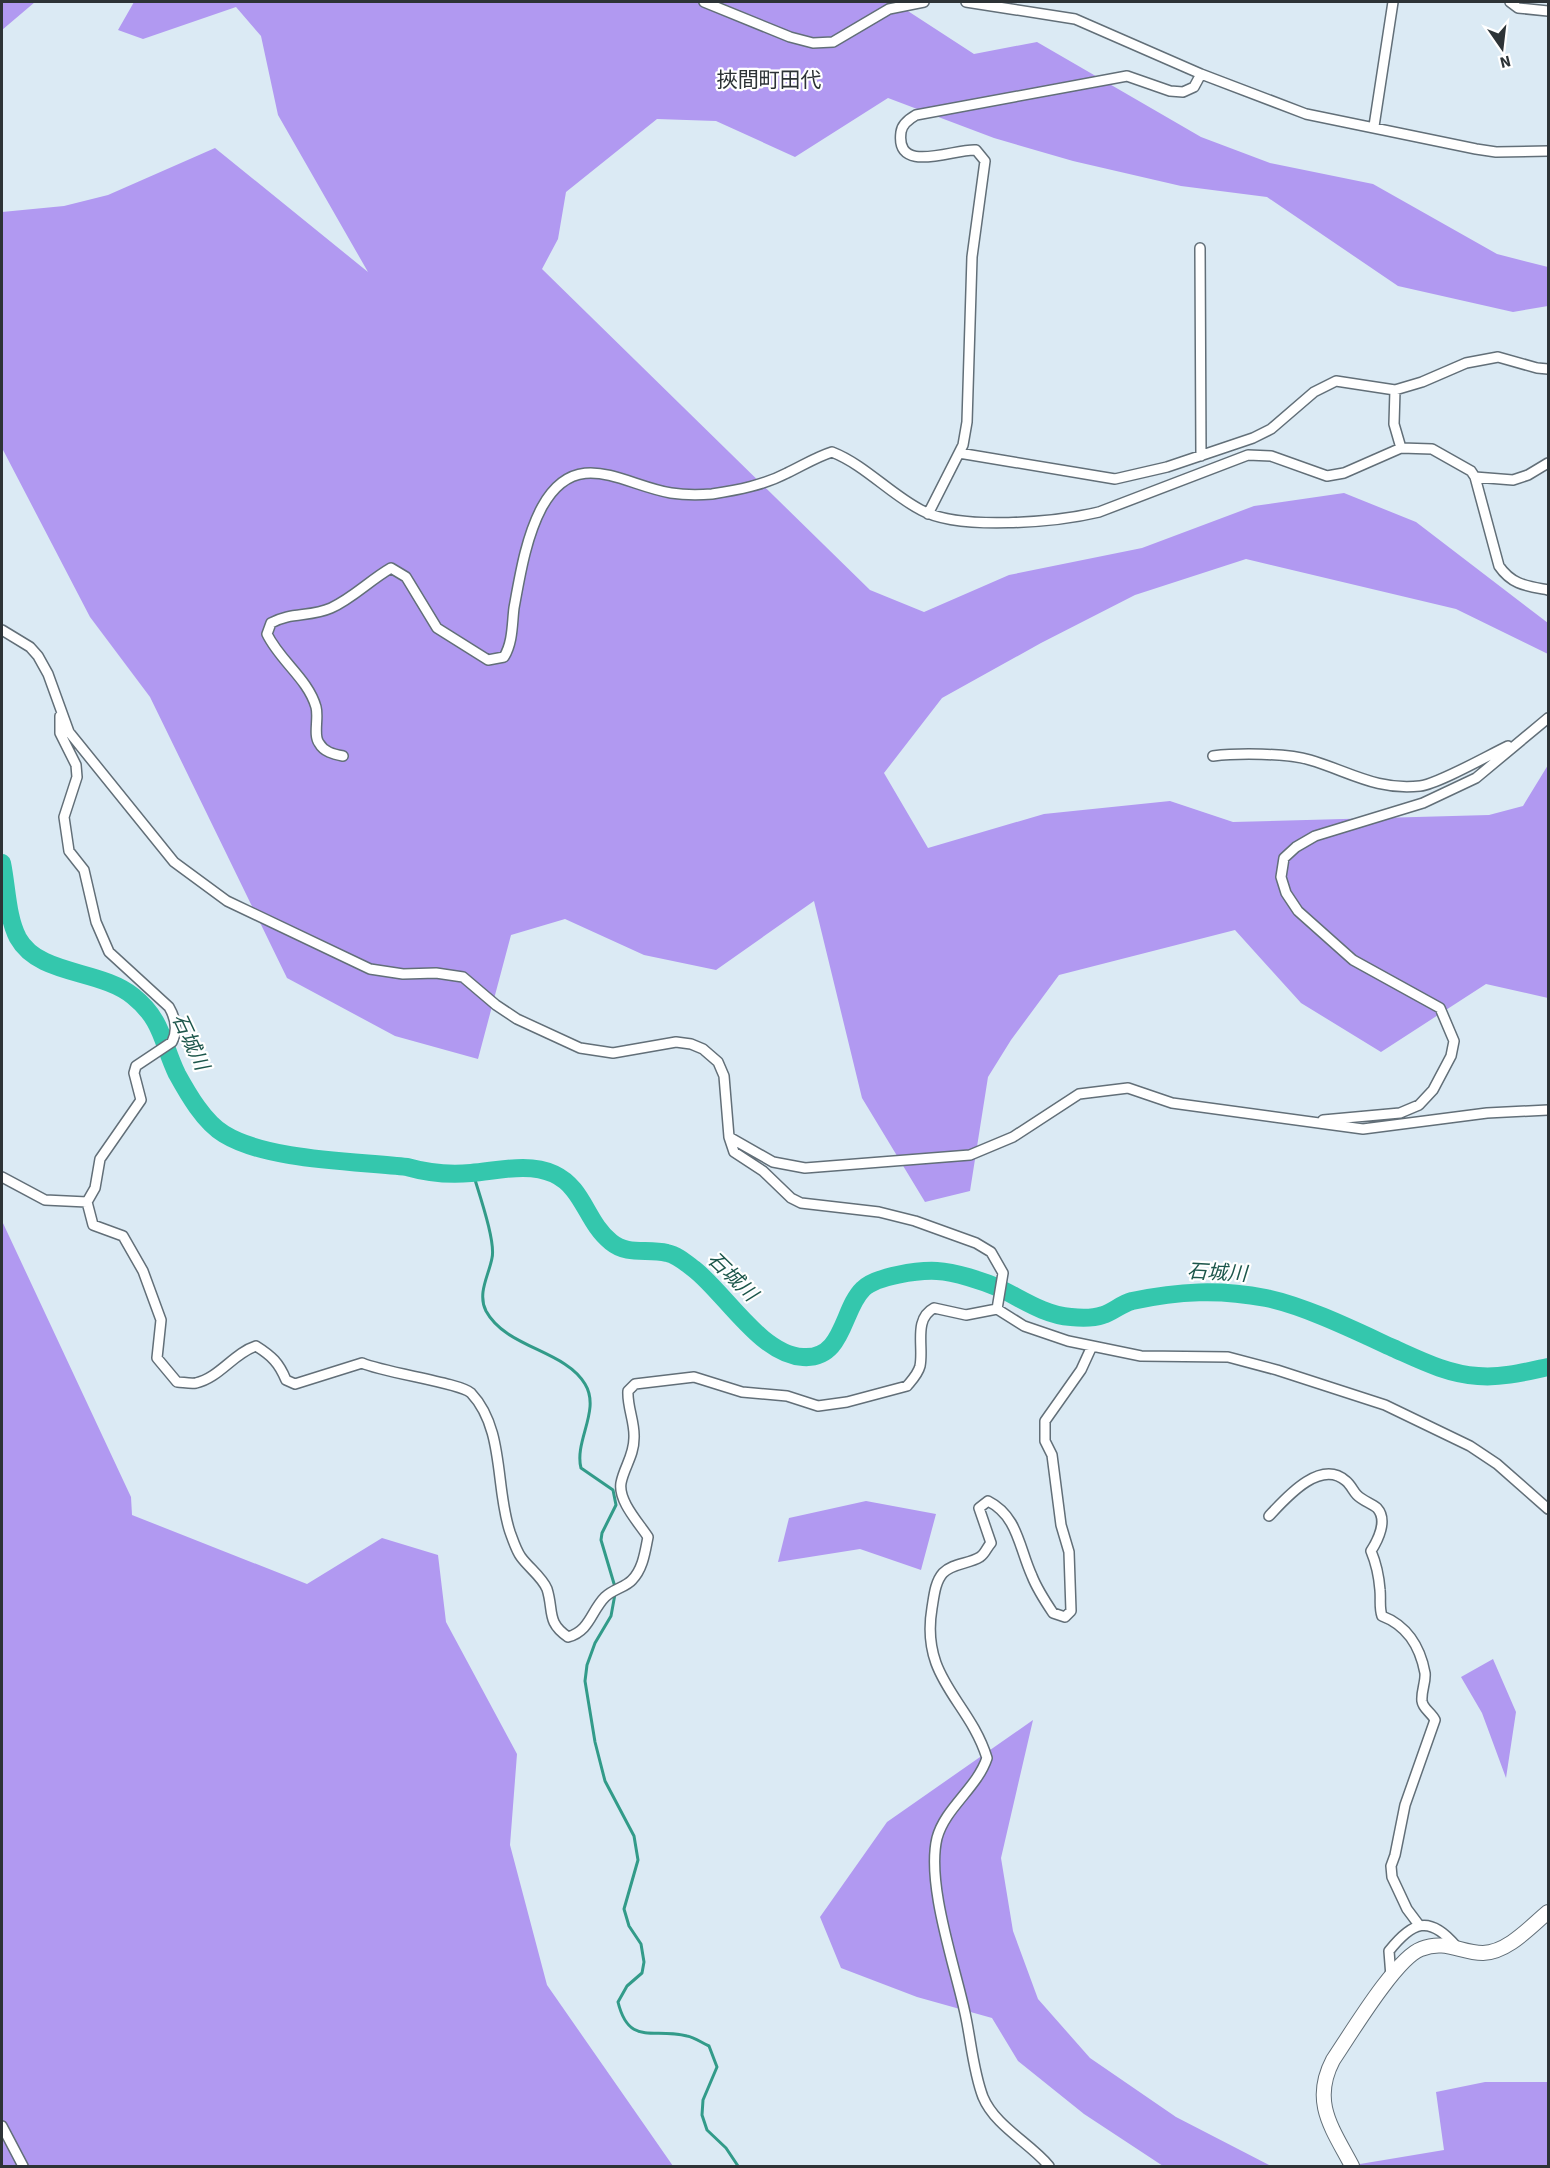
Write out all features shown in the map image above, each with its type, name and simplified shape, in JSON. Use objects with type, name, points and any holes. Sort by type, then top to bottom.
[{"type":"street","points":[[704,2],[790,38],[813,43],[832,42],[889,9],[924,2]]},
{"type":"street","points":[[966,2],[1075,19],[1201,74],[1306,114],[1496,152],[1548,150]]},
{"type":"street","points":[[1374,126],[1393,2]]},
{"type":"street","points":[[1510,2],[1518,8],[1548,11]]},
{"type":"street","points":[[928,514],[959,453],[967,422],[972,257],[985,161],[976,150],[967,149],[924,159],[912,157],[903,147],[901,132],[904,125],[916,115],[1127,76],[1170,91],[1183,92],[1194,87],[1201,74]]},
{"type":"street","points":[[1200,248],[1201,456]]},
{"type":"street","points":[[959,453],[1115,479],[1201,456],[1253,438],[1271,429],[1326,384],[1345,381],[1380,390],[1395,390],[1422,382],[1466,363],[1498,357],[1548,369]]},
{"type":"street","points":[[1395,390],[1394,424],[1401,448]]},
{"type":"street","points":[[343,756],[325,750],[317,741],[316,708],[308,687],[273,646],[267,634],[271,623],[283,616],[315,613],[330,608],[390,568],[406,577],[437,628],[488,660],[504,657],[510,642],[518,584],[534,525],[552,492],[571,477],[596,473],[671,493],[710,494],[758,484],[832,452],[928,514],[938,518],[995,523],[1077,517],[1098,512],[1248,455],[1271,456],[1327,476],[1344,473],[1401,448],[1432,449],[1471,471],[1475,477],[1499,566],[1507,578],[1520,585],[1548,590]]},
{"type":"street","points":[[1475,477],[1513,480],[1528,475],[1548,463]]},
{"type":"street","points":[[2,630],[30,647],[38,656],[48,674],[69,732],[174,862],[227,901],[370,969],[403,974],[436,973],[463,977],[496,1005],[517,1019],[580,1048],[613,1053],[675,1042],[691,1044],[703,1049],[718,1062],[724,1076],[729,1137],[734,1152],[764,1171],[791,1198],[801,1203],[879,1212],[948,1233],[991,1252],[1003,1273],[998,1307]]},
{"type":"street","points":[[61,711],[60,733],[76,765],[77,777],[64,817],[69,851],[84,870],[96,922],[109,952],[169,1007],[176,1027],[172,1042],[136,1066],[134,1072],[141,1100],[100,1159],[95,1188],[87,1202],[93,1225],[123,1236],[143,1270],[161,1320],[157,1358],[177,1382],[196,1383],[221,1369],[242,1351],[256,1346],[280,1364],[286,1380],[295,1384],[362,1363],[377,1370],[455,1385],[470,1392],[487,1419],[493,1438],[498,1461],[501,1503],[511,1534],[521,1557],[546,1588],[551,1616],[557,1629],[568,1637],[586,1627],[603,1599],[617,1587],[631,1582],[644,1562],[648,1538],[624,1500],[621,1484],[634,1452],[634,1430],[627,1400],[628,1391],[635,1384],[694,1377],[742,1392],[787,1396],[818,1406],[847,1402],[907,1386],[920,1364],[922,1322],[927,1311],[934,1308],[944,1309],[966,1315],[998,1307]]},
{"type":"street","points":[[1307,1121],[1400,1113],[1419,1105],[1433,1090],[1451,1056],[1454,1041],[1440,1008],[1353,960],[1298,911],[1286,892],[1281,877],[1284,858],[1296,847],[1315,836],[1423,803],[1476,778],[1548,718]]},
{"type":"street","points":[[1213,756],[1234,753],[1308,759],[1342,773],[1395,787],[1424,786],[1521,739]]},
{"type":"street","points":[[729,1137],[773,1162],[805,1168],[970,1155],[1013,1137],[1079,1094],[1128,1088],[1172,1103],[1363,1129],[1487,1113],[1548,1110]]},
{"type":"street","points":[[2,1177],[45,1200],[87,1202]]},
{"type":"street","points":[[998,1307],[1024,1326],[1068,1341],[1141,1356],[1228,1357],[1277,1370],[1385,1405],[1470,1446],[1497,1464],[1548,1509]]},
{"type":"street","points":[[1048,2166],[991,2112],[983,2097],[970,2043],[938,1890],[936,1857],[943,1825],[975,1783],[987,1758],[976,1732],[936,1669],[929,1635],[935,1587],[943,1574],[953,1566],[981,1556],[991,1543],[979,1508],[988,1501],[1002,1508],[1011,1522],[1031,1575],[1053,1613],[1065,1617],[1071,1611],[1069,1552],[1061,1525],[1052,1455],[1043,1431],[1045,1421],[1081,1370],[1092,1346]]},
{"type":"street","points":[[1269,1516],[1307,1481],[1333,1475],[1346,1480],[1358,1496],[1378,1509],[1382,1516],[1382,1527],[1371,1551],[1375,1560],[1380,1591],[1379,1608],[1382,1616],[1405,1628],[1413,1641],[1425,1674],[1422,1700],[1424,1707],[1435,1720],[1405,1805],[1391,1866],[1392,1877],[1407,1909],[1419,1924]]},
{"type":"street","points":[[1352,2166],[1334,2131],[1322,2092],[1326,2074],[1333,2060],[1391,1977],[1419,1950],[1437,1945],[1456,1946],[1482,1953],[1495,1951],[1507,1945],[1548,1912]]},
{"type":"street","points":[[1391,1977],[1389,1951],[1410,1928],[1419,1924],[1433,1926],[1456,1946]]},
{"type":"street","points":[[2,2126],[23,2166]]},
{"type":"shaded area","points":[[2,2],[35,2],[2,30]]},
{"type":"shaded area","points":[[134,2],[894,2],[974,54],[1037,42],[1201,137],[1270,163],[1373,184],[1497,254],[1548,267],[1548,306],[1513,312],[1398,286],[1267,197],[1181,186],[1073,161],[994,138],[888,98],[795,157],[716,121],[657,119],[566,192],[558,239],[542,269],[870,590],[924,612],[1009,575],[1142,548],[1254,506],[1344,493],[1416,522],[1548,623],[1548,654],[1456,609],[1246,559],[1135,595],[1041,643],[942,698],[884,773],[928,848],[1044,814],[1170,801],[1233,822],[1489,815],[1523,806],[1548,765],[1548,998],[1486,984],[1381,1052],[1301,1003],[1235,930],[1059,975],[1011,1040],[988,1077],[970,1191],[925,1202],[862,1098],[814,901],[716,970],[644,955],[565,919],[511,935],[478,1059],[395,1036],[287,978],[150,697],[90,617],[2,448],[2,212],[64,206],[108,195],[215,148],[368,272],[278,115],[261,36],[236,7],[143,39],[118,30]]},
{"type":"shaded area","points":[[2,1221],[131,1497],[132,1515],[307,1584],[382,1538],[438,1555],[446,1622],[517,1754],[510,1845],[547,1985],[673,2166],[2,2166]]},
{"type":"shaded area","points":[[866,1501],[936,1514],[921,1570],[860,1549],[778,1562],[789,1518]]},
{"type":"shaded area","points":[[1493,1659],[1516,1712],[1506,1778],[1482,1713],[1461,1677]]},
{"type":"shaded area","points":[[1033,1720],[1001,1858],[1013,1931],[1038,1999],[1090,2058],[1176,2117],[1271,2166],[1163,2166],[1084,2114],[1018,2061],[992,2018],[917,1997],[841,1968],[820,1917],[887,1822]]},
{"type":"shaded area","points":[[1485,2082],[1548,2082],[1548,2166],[1348,2166],[1444,2150],[1436,2092]]},
{"type":"waterway","name":"石城川","points":[[2,863],[12,921],[18,938],[40,959],[119,987],[143,1005],[161,1032],[172,1063],[191,1099],[203,1115],[224,1134],[242,1143],[288,1155],[407,1167],[447,1174],[524,1168],[544,1170],[564,1180],[572,1188],[596,1225],[611,1242],[624,1249],[667,1253],[681,1260],[706,1280],[758,1335],[788,1354],[803,1357],[816,1356],[827,1350],[840,1332],[856,1298],[869,1284],[898,1275],[937,1271],[960,1275],[999,1288],[1042,1310],[1061,1316],[1083,1318],[1099,1316],[1132,1301],[1166,1295],[1199,1292],[1232,1293],[1266,1298],[1297,1307],[1424,1362],[1467,1375],[1496,1376],[1548,1367]]},
{"type":"waterway","points":[[473,1173],[493,1250],[483,1291],[486,1311],[507,1333],[564,1363],[585,1384],[589,1394],[589,1415],[581,1447],[581,1468],[613,1490],[616,1505],[602,1533],[601,1540],[615,1587]]},
{"type":"waterway","points":[[615,1594],[611,1616],[595,1643],[587,1665],[585,1681],[595,1742],[605,1781],[634,1836],[638,1860],[624,1909],[629,1926],[641,1944],[644,1962],[642,1973],[627,1986],[618,2002],[623,2016],[636,2030],[644,2033],[687,2036],[709,2046],[717,2067],[703,2100],[702,2115],[707,2130],[726,2148],[738,2166]]},
{"type":"district","name":"挾間町田代","points":[[769,80]]}]
